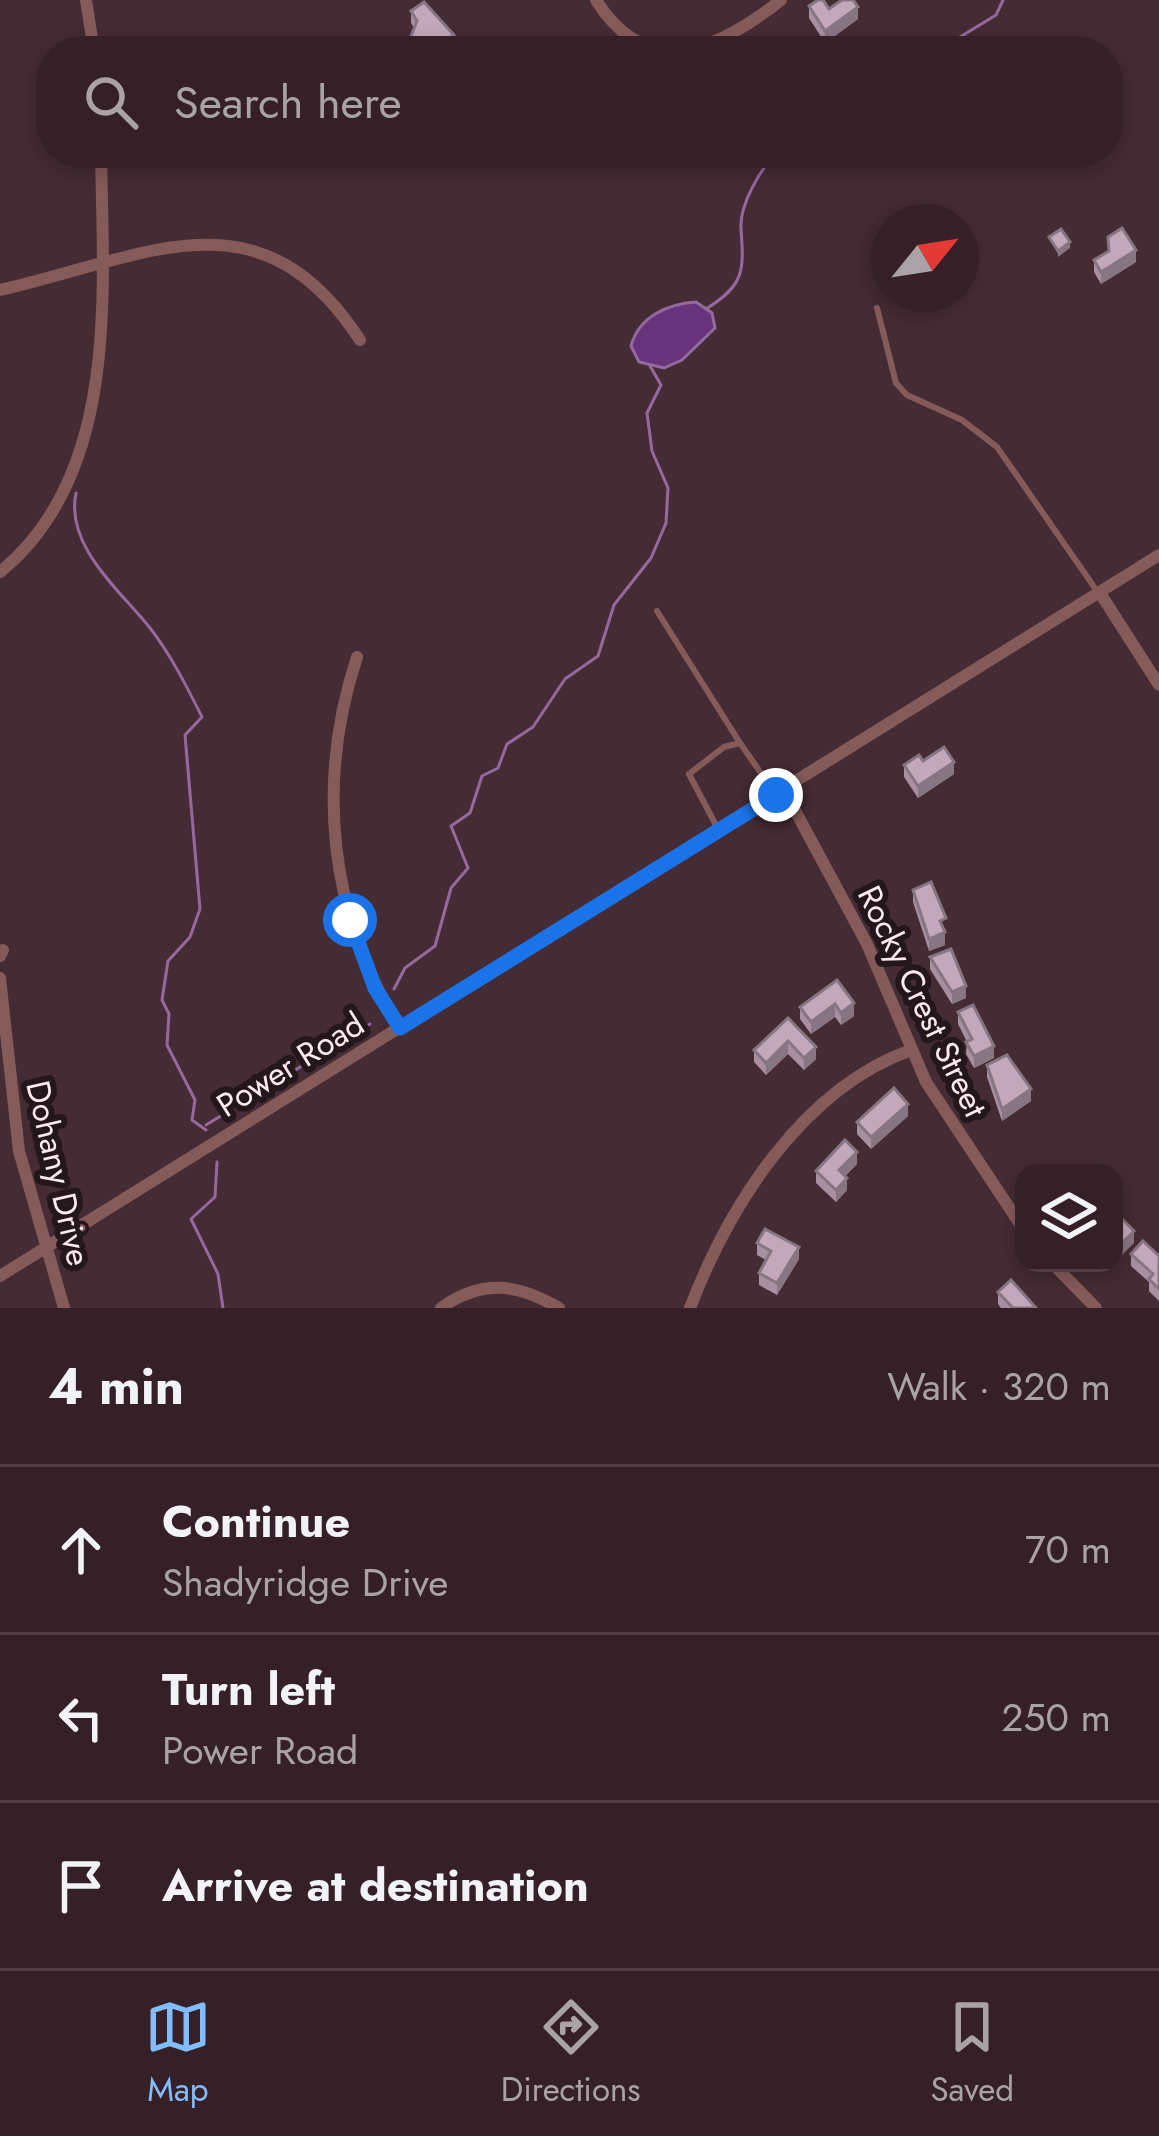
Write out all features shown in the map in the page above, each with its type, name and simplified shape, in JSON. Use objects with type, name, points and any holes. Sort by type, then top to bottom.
[{"type":"street","points":[[86,0],[92,36]]},
{"type":"street","points":[[596,0],[623,36]]},
{"type":"street","points":[[722,36],[782,0]]},
{"type":"street","points":[[0,572],[52,514],[75,469],[95,398],[101,168]]},
{"type":"street","points":[[0,290],[99,265],[229,243],[268,252],[317,285],[360,340]]},
{"type":"street","name":"Power Road","points":[[0,1276],[1159,555]]},
{"type":"street","points":[[1100,593],[1159,685]]},
{"type":"street","points":[[357,657],[339,725],[334,842],[348,915],[375,988],[400,1028]]},
{"type":"street","name":"Rocky Crest Street","points":[[780,793],[867,944],[910,1050],[982,1172],[1015,1218]]},
{"type":"street","name":"Dohany Drive","points":[[0,978],[9,1097],[64,1308]]},
{"type":"street","points":[[690,1308],[727,1226],[783,1147],[867,1070],[910,1050]]},
{"type":"street","points":[[1061,1272],[1096,1308]]},
{"type":"street","points":[[441,1308],[466,1292],[490,1286],[532,1293],[559,1308]]},
{"type":"lane","points":[[878,312],[896,383],[907,395],[962,420],[997,446],[1100,593]]},
{"type":"lane","points":[[657,611],[740,743],[780,793]]},
{"type":"lane","points":[[718,831],[689,774],[724,747],[740,743]]},
{"type":"shaded area","points":[[696,302],[712,313],[715,328],[682,360],[664,368],[639,362],[631,346],[648,319],[665,309]]},
{"type":"building","points":[[818,0],[829,9],[842,0],[853,0],[858,7],[825,31],[809,6]]},
{"type":"building","points":[[424,2],[454,35],[411,36],[417,21],[411,11]]},
{"type":"building","points":[[1122,228],[1136,250],[1101,272],[1094,260],[1109,251],[1108,237]]},
{"type":"building","points":[[1061,229],[1070,242],[1058,251],[1049,237]]},
{"type":"building","points":[[944,747],[954,762],[918,786],[904,765],[919,755],[923,761]]},
{"type":"building","points":[[931,882],[946,918],[940,921],[945,932],[929,939],[913,890]]},
{"type":"building","points":[[951,949],[966,986],[952,992],[930,957]]},
{"type":"building","points":[[837,980],[854,1003],[841,1013],[835,1004],[811,1022],[800,1007]]},
{"type":"building","points":[[973,1005],[994,1046],[974,1056],[966,1042],[972,1039],[958,1012]]},
{"type":"building","points":[[788,1018],[816,1047],[804,1058],[788,1041],[766,1063],[754,1050]]},
{"type":"building","points":[[1007,1055],[1031,1089],[1002,1109],[987,1065]]},
{"type":"building","points":[[894,1088],[908,1104],[871,1137],[857,1122]]},
{"type":"building","points":[[845,1140],[857,1152],[839,1170],[847,1178],[836,1190],[816,1171]]},
{"type":"building","points":[[1123,1220],[1134,1231],[1123,1242]]},
{"type":"building","points":[[765,1229],[799,1247],[777,1283],[759,1273],[771,1251],[757,1243]]},
{"type":"building","points":[[1143,1241],[1159,1256],[1159,1289],[1149,1279],[1153,1274],[1131,1254]]},
{"type":"building","points":[[1011,1280],[1036,1308],[1013,1308],[998,1292]]},
{"type":"waterway","points":[[962,36],[996,15],[1003,0]]},
{"type":"waterway","points":[[706,309],[728,292],[739,275],[744,209],[765,168]]},
{"type":"waterway","points":[[394,989],[405,968],[435,946],[451,888],[468,868],[451,826],[470,813],[482,776],[498,768],[507,744],[533,727],[565,679],[598,656],[614,605],[651,558],[666,523],[668,488],[652,451],[647,413],[661,385],[650,366]]},
{"type":"waterway","points":[[76,493],[75,513],[87,550],[158,638],[202,717],[185,735],[200,909],[190,937],[168,961],[162,1000],[169,1014],[167,1045],[195,1100],[192,1120],[206,1130]]},
{"type":"waterway","points":[[206,1125],[370,1024]]},
{"type":"waterway","points":[[217,1162],[215,1197],[191,1219],[218,1274],[223,1308]]},
{"type":"route","points":[[350,920],[375,988],[400,1028],[776,795]]}]
